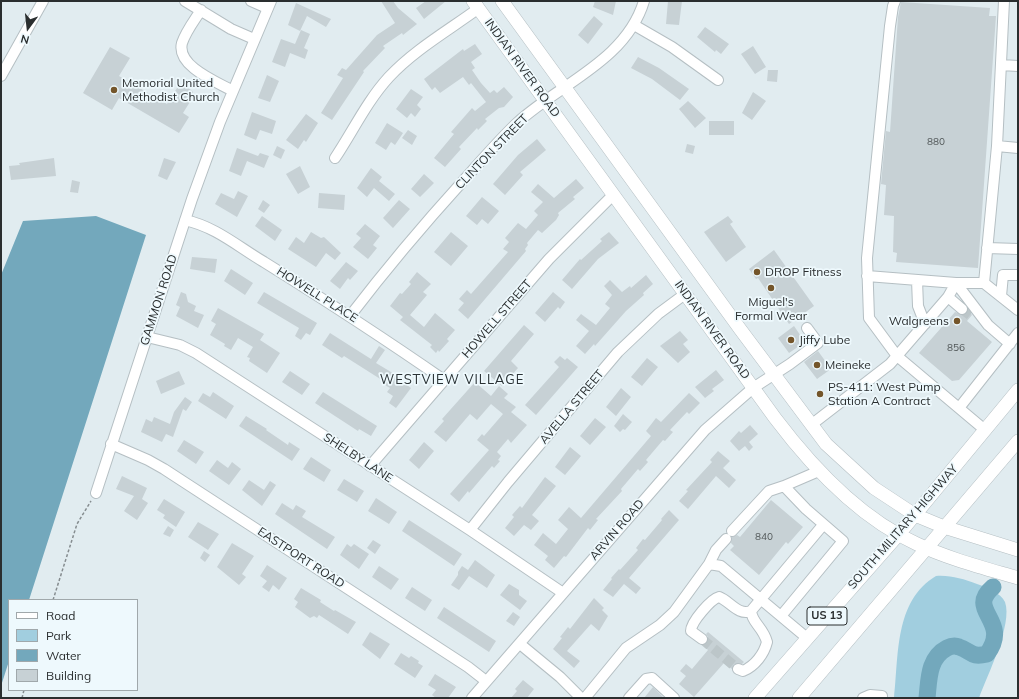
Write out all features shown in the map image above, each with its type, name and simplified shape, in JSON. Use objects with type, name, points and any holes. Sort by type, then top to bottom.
[{"type":"main road","name":"INDIAN RIVER ROAD","points":[[502,1],[810,425],[831,449],[868,484],[915,514],[944,527],[1018,550]]},
{"type":"main road","name":"INDIAN RIVER ROAD","points":[[476,5],[753,388],[793,442],[819,472],[864,510],[899,534],[927,548],[1018,578]]},
{"type":"main road","name":"SOUTH MILITARY HIGHWAY","points":[[755,698],[899,534],[1018,390]]},
{"type":"main road","name":"US 13","points":[[799,698],[1018,441]]},
{"type":"street","points":[[1,76],[5,60],[44,1]]},
{"type":"street","points":[[185,1],[231,29],[254,40]]},
{"type":"street","points":[[251,1],[269,5]]},
{"type":"street","name":"CLINTON STREET","points":[[350,316],[398,256],[480,161],[517,123],[546,100],[565,88],[624,38],[634,25],[644,1]]},
{"type":"street","points":[[895,1],[889,34],[867,258],[869,318],[897,356],[985,430]]},
{"type":"street","points":[[1004,1],[997,146],[984,278],[1001,296],[1018,310]]},
{"type":"street","name":"GAMMON ROAD","points":[[96,493],[185,220],[233,91],[269,5]]},
{"type":"street","points":[[335,158],[368,104],[389,77],[403,63],[476,5]]},
{"type":"street","points":[[201,10],[185,36],[182,45],[182,54],[186,61],[195,69],[233,91]]},
{"type":"street","points":[[634,25],[672,47],[718,80]]},
{"type":"street","points":[[1001,65],[1018,66]]},
{"type":"street","points":[[997,146],[1018,148]]},
{"type":"street","name":"HOWELL STREET","points":[[370,466],[549,259],[613,195]]},
{"type":"street","name":"HOWELL PLACE","points":[[185,220],[209,227],[223,234],[262,261],[350,316],[444,380]]},
{"type":"street","points":[[987,248],[1018,250]]},
{"type":"street","points":[[867,276],[956,283],[984,278],[1013,277]]},
{"type":"street","points":[[1001,296],[1013,277]]},
{"type":"street","points":[[917,280],[918,306],[924,324]]},
{"type":"street","points":[[810,425],[890,364],[948,297],[956,283]]},
{"type":"street","points":[[956,283],[988,325],[1010,344]]},
{"type":"street","name":"AVELLA STREET","points":[[470,530],[508,482],[618,352],[658,314],[685,294]]},
{"type":"street","points":[[948,297],[962,308]]},
{"type":"street","points":[[971,316],[988,325]]},
{"type":"street","name":"ARVIN ROAD","points":[[472,698],[694,441],[728,408],[753,388],[774,375],[818,343],[807,328]]},
{"type":"street","points":[[959,408],[1018,333]]},
{"type":"street","name":"SHELBY LANE","points":[[147,337],[164,340],[196,353],[470,530],[563,593]]},
{"type":"street","name":"EASTPORT ROAD","points":[[111,444],[148,460],[164,469],[468,667],[486,681]]},
{"type":"street","points":[[732,531],[768,491],[819,472]]},
{"type":"street","points":[[781,616],[843,541],[823,525],[784,486]]},
{"type":"street","points":[[702,639],[691,631],[691,628],[693,623],[715,598],[725,599],[743,612],[750,611],[823,525]]},
{"type":"street","points":[[585,698],[626,648],[660,625],[674,612],[709,564],[716,550],[726,539]]},
{"type":"street","points":[[709,564],[721,566],[807,638]]},
{"type":"street","points":[[738,669],[743,671],[753,665],[762,654],[767,642],[761,626],[753,619],[750,611]]},
{"type":"street","points":[[520,644],[560,677],[581,698]]},
{"type":"street","points":[[629,698],[646,679],[652,678],[674,698]]},
{"type":"street","points":[[863,698],[870,695],[882,696]]},
{"type":"path","points":[[53,599],[77,524],[96,493]]},
{"type":"green space","points":[[936,576],[947,576],[967,580],[981,585],[997,593],[1005,602],[1007,612],[1002,636],[993,664],[979,698],[894,698],[898,648],[906,615],[912,600],[922,587]]},
{"type":"water","points":[[96,216],[146,235],[29,599],[8,599],[8,664],[1,686],[1,275],[23,221]]},
{"type":"building","points":[[381,1],[393,1],[398,8],[417,24],[403,35],[402,33],[383,46],[385,48],[363,71],[364,72],[332,120],[321,113],[343,78],[337,75],[342,68],[346,70],[377,35],[395,23]]},
{"type":"building","points":[[426,1],[446,1],[424,19],[416,8]]},
{"type":"building","points":[[595,1],[616,1],[613,15],[593,7]]},
{"type":"building","points":[[668,1],[682,1],[679,25],[666,24]]},
{"type":"building","points":[[901,2],[990,8],[989,16],[996,16],[978,268],[896,262],[897,253],[893,252],[894,216],[884,215],[886,185],[881,184],[886,131],[890,132],[898,17]]},
{"type":"building","points":[[296,3],[331,19],[326,27],[307,16],[300,31],[288,25]]},
{"type":"building","points":[[594,16],[603,24],[588,44],[578,35]]},
{"type":"building","points":[[705,27],[729,44],[721,54],[716,50],[715,52],[697,37]]},
{"type":"building","points":[[301,30],[310,34],[304,48],[308,50],[305,59],[290,53],[285,67],[272,62],[281,39],[295,44]]},
{"type":"building","points":[[475,44],[482,54],[471,62],[475,68],[472,70],[481,83],[490,93],[494,90],[497,93],[504,87],[513,97],[504,107],[499,108],[485,119],[487,121],[478,130],[477,128],[459,147],[461,149],[445,167],[434,158],[454,134],[451,132],[472,108],[475,111],[486,102],[471,83],[469,85],[463,77],[440,93],[435,87],[432,90],[424,79],[463,49],[464,51]]},
{"type":"building","points":[[753,46],[766,67],[755,74],[741,54]]},
{"type":"building","name":"Memorial United Methodist Church","points":[[110,47],[130,58],[119,76],[167,104],[177,88],[179,89],[181,86],[184,86],[193,92],[191,96],[193,97],[183,113],[189,117],[179,133],[119,98],[112,110],[83,93]]},
{"type":"building","points":[[638,57],[659,68],[689,89],[680,100],[652,79],[631,68]]},
{"type":"building","points":[[768,70],[778,70],[777,82],[767,81]]},
{"type":"building","points":[[267,75],[279,81],[270,102],[258,98]]},
{"type":"building","points":[[411,89],[423,97],[417,105],[421,109],[415,117],[411,113],[407,118],[396,109]]},
{"type":"building","points":[[753,92],[766,101],[752,120],[742,113]]},
{"type":"building","points":[[688,101],[706,118],[695,128],[679,109]]},
{"type":"building","points":[[252,112],[276,121],[272,134],[260,130],[256,140],[244,135]]},
{"type":"building","points":[[306,114],[318,123],[306,142],[304,140],[298,149],[286,140]]},
{"type":"building","points":[[709,121],[734,121],[734,135],[709,135]]},
{"type":"building","points":[[387,123],[403,133],[395,145],[391,142],[386,150],[375,143]]},
{"type":"building","points":[[408,130],[417,136],[412,145],[402,138]]},
{"type":"building","points":[[537,139],[546,150],[520,172],[523,175],[505,195],[493,184],[518,155]]},
{"type":"building","points":[[687,144],[695,146],[693,154],[685,152]]},
{"type":"building","points":[[277,146],[285,150],[281,159],[273,155]]},
{"type":"building","points":[[237,148],[258,156],[260,153],[269,156],[264,168],[247,161],[241,176],[229,171]]},
{"type":"building","points":[[54,158],[56,176],[11,180],[9,166],[20,165],[19,163]]},
{"type":"building","points":[[164,158],[176,162],[167,180],[158,176]]},
{"type":"building","points":[[300,166],[310,187],[298,194],[286,174]]},
{"type":"building","points":[[371,168],[382,177],[379,181],[395,194],[389,201],[374,188],[367,197],[357,188]]},
{"type":"building","points":[[424,174],[434,183],[420,197],[411,189]]},
{"type":"building","points":[[576,179],[584,188],[573,197],[575,199],[558,213],[559,215],[556,220],[542,233],[538,230],[527,243],[528,245],[525,249],[526,251],[468,319],[458,310],[464,303],[459,299],[467,290],[471,294],[508,252],[503,249],[509,242],[505,238],[518,223],[526,229],[538,215],[534,211],[543,202],[531,192],[538,184],[554,198]]},
{"type":"building","points":[[72,180],[80,182],[78,193],[70,192]]},
{"type":"building","points":[[238,191],[248,196],[237,217],[215,204],[221,193],[234,199]]},
{"type":"building","points":[[319,193],[345,195],[344,210],[318,208]]},
{"type":"building","points":[[482,197],[499,211],[488,224],[482,219],[477,225],[466,216]]},
{"type":"building","points":[[263,200],[270,205],[264,213],[258,209]]},
{"type":"building","points":[[399,200],[410,209],[393,228],[383,218]]},
{"type":"building","points":[[262,216],[282,230],[275,241],[255,226]]},
{"type":"building","points":[[728,216],[733,222],[730,224],[746,247],[726,262],[704,232]]},
{"type":"building","points":[[365,224],[380,236],[373,245],[377,248],[368,259],[353,247],[361,238],[356,234]]},
{"type":"building","points":[[311,232],[321,238],[324,237],[341,253],[335,260],[326,253],[316,267],[288,249],[296,237],[304,243]]},
{"type":"building","points":[[451,232],[468,246],[451,266],[434,252]]},
{"type":"building","points":[[609,232],[619,243],[598,259],[572,289],[562,280],[580,259],[581,260],[602,241],[600,239]]},
{"type":"building","points":[[774,250],[814,306],[789,324],[758,278],[756,279],[749,269]]},
{"type":"building","points":[[192,257],[217,259],[215,273],[190,269]]},
{"type":"building","points":[[346,262],[358,271],[350,280],[348,278],[340,289],[330,281]]},
{"type":"building","points":[[231,269],[253,283],[245,295],[224,281]]},
{"type":"building","points":[[417,272],[431,284],[423,292],[427,295],[410,315],[424,327],[435,313],[455,330],[447,339],[449,341],[439,352],[438,350],[436,353],[430,347],[432,345],[400,320],[403,317],[390,306],[400,293],[402,294],[411,284],[409,282]]},
{"type":"building","points":[[646,275],[653,284],[643,293],[644,295],[626,311],[595,346],[594,344],[585,354],[576,346],[589,331],[576,320],[581,314],[596,325],[610,308],[605,304],[612,295],[604,286],[610,280],[622,292],[630,286],[631,288]]},
{"type":"building","points":[[181,292],[186,294],[188,302],[196,306],[194,311],[204,315],[198,328],[176,316],[180,307],[176,305]]},
{"type":"building","points":[[264,292],[317,323],[310,335],[306,333],[301,340],[295,336],[299,328],[257,303]]},
{"type":"building","points":[[553,292],[565,302],[560,309],[558,307],[545,322],[535,313]]},
{"type":"building","points":[[218,308],[264,334],[260,340],[280,353],[267,373],[249,361],[250,358],[247,357],[253,347],[238,338],[231,350],[224,346],[225,344],[210,335],[216,324],[211,321]]},
{"type":"building","name":"Walgreens","points":[[968,310],[972,315],[967,321],[992,342],[959,380],[952,381],[919,353],[955,312],[964,315]]},
{"type":"building","points":[[524,325],[534,334],[511,361],[518,368],[502,386],[484,371]]},
{"type":"building","name":"Jiffy Lube","points":[[794,326],[805,342],[789,353],[778,338]]},
{"type":"building","points":[[680,331],[688,340],[683,344],[690,352],[678,363],[660,346]]},
{"type":"building","points":[[330,333],[371,359],[379,346],[385,350],[376,363],[401,378],[400,380],[411,388],[396,408],[389,403],[393,396],[387,392],[390,388],[383,384],[385,382],[344,356],[342,358],[322,345]]},
{"type":"building","name":"Meineke","points":[[818,351],[831,369],[817,379],[804,362]]},
{"type":"building","points":[[560,356],[565,360],[567,358],[578,367],[536,415],[525,405],[559,367],[554,362]]},
{"type":"building","points":[[647,358],[658,367],[642,386],[631,377]]},
{"type":"building","points":[[716,370],[724,380],[712,389],[714,391],[705,398],[695,387]]},
{"type":"building","points":[[179,371],[185,384],[161,394],[156,381]]},
{"type":"building","points":[[290,371],[310,384],[302,395],[282,382]]},
{"type":"building","points":[[475,382],[491,396],[499,386],[508,394],[504,398],[516,407],[511,412],[527,425],[511,443],[508,439],[497,452],[501,456],[498,460],[500,461],[494,468],[492,466],[469,493],[468,491],[459,502],[450,494],[489,450],[477,440],[482,434],[484,436],[503,414],[491,404],[477,420],[470,414],[446,442],[434,432],[444,421],[442,419]]},
{"type":"building","points":[[621,388],[631,397],[616,416],[606,407]]},
{"type":"building","name":"PS-411: West Pump Station A Contract","points":[[820,389],[825,395],[819,399],[815,393]]},
{"type":"building","points":[[213,392],[234,406],[226,419],[198,401],[203,393],[210,397]]},
{"type":"building","points":[[323,392],[377,426],[371,436],[359,429],[358,431],[315,403]]},
{"type":"building","points":[[689,393],[700,403],[689,414],[687,412],[670,430],[673,432],[665,441],[663,440],[646,460],[648,462],[640,471],[638,469],[621,489],[622,491],[596,519],[598,520],[590,530],[588,528],[566,557],[564,556],[554,568],[545,560],[548,556],[534,545],[543,533],[556,544],[568,529],[558,520],[569,507],[581,518],[651,436],[646,431],[656,418],[661,422]]},
{"type":"building","points":[[185,397],[192,402],[186,411],[183,409],[173,437],[166,434],[162,442],[141,432],[146,419],[152,422],[154,417],[170,424],[174,412]]},
{"type":"building","points":[[623,414],[632,422],[625,430],[623,429],[620,432],[614,426]]},
{"type":"building","points":[[246,416],[267,429],[266,430],[288,445],[289,442],[300,449],[292,461],[239,426]]},
{"type":"building","points":[[595,418],[606,427],[590,445],[580,436]]},
{"type":"building","points":[[750,425],[758,434],[749,442],[753,447],[749,451],[745,446],[739,451],[730,441],[739,431],[741,433]]},
{"type":"building","points":[[184,440],[204,452],[196,464],[177,451]]},
{"type":"building","points":[[424,442],[434,451],[419,469],[409,460]]},
{"type":"building","points":[[570,447],[581,456],[565,475],[555,467]]},
{"type":"building","points":[[718,451],[730,461],[723,468],[736,480],[729,488],[716,476],[688,509],[679,501],[688,491],[686,490],[712,462],[710,460]]},
{"type":"building","points":[[311,457],[331,470],[324,482],[303,469]]},
{"type":"building","points":[[217,460],[228,468],[232,462],[241,469],[229,485],[209,471]]},
{"type":"building","points":[[122,476],[147,488],[142,499],[148,503],[137,520],[124,511],[134,496],[116,489]]},
{"type":"building","points":[[545,477],[556,486],[532,515],[539,521],[531,530],[524,525],[514,536],[505,528],[514,517],[512,515],[520,506],[522,508]]},
{"type":"building","points":[[344,479],[364,491],[357,502],[337,490]]},
{"type":"building","points":[[249,480],[264,490],[270,481],[276,485],[262,506],[242,490]]},
{"type":"building","points":[[376,498],[397,512],[389,524],[368,511]]},
{"type":"building","points":[[164,499],[185,512],[176,527],[163,518],[165,515],[157,510]]},
{"type":"building","points":[[771,500],[803,527],[788,544],[786,542],[759,575],[730,550],[734,546],[731,543],[732,537],[737,535],[740,537]]},
{"type":"building","points":[[282,503],[293,510],[296,505],[306,511],[302,517],[335,537],[327,549],[275,514]]},
{"type":"building","points":[[669,510],[679,520],[629,578],[641,588],[636,594],[624,584],[613,597],[603,590],[612,579],[611,578],[638,550],[636,548],[643,539],[645,540]]},
{"type":"building","points":[[409,520],[462,554],[454,566],[402,531]]},
{"type":"building","points":[[198,522],[219,534],[208,550],[188,537]]},
{"type":"building","points":[[168,526],[174,530],[170,537],[163,534]]},
{"type":"building","points":[[373,540],[381,545],[375,554],[367,548]]},
{"type":"building","points":[[232,543],[254,556],[242,574],[246,577],[239,585],[217,567]]},
{"type":"building","points":[[347,544],[351,547],[354,544],[369,554],[359,569],[340,555]]},
{"type":"building","points":[[204,551],[210,555],[205,562],[200,558]]},
{"type":"building","points":[[475,560],[495,575],[487,588],[469,576],[459,590],[451,585],[462,566],[468,570]]},
{"type":"building","points":[[267,565],[287,578],[279,590],[273,585],[269,592],[262,587],[267,581],[260,576]]},
{"type":"building","points":[[379,566],[399,579],[391,590],[372,577]]},
{"type":"building","points":[[509,584],[519,590],[519,595],[527,601],[520,610],[500,595]]},
{"type":"building","points":[[412,587],[432,600],[425,611],[405,598]]},
{"type":"building","points":[[301,588],[321,600],[320,602],[334,611],[335,610],[356,622],[348,634],[319,615],[317,618],[314,616],[310,618],[295,607],[298,602],[294,599]]},
{"type":"building","points":[[594,598],[604,608],[602,610],[608,616],[599,631],[591,624],[567,651],[580,661],[574,668],[553,649],[562,638],[560,637],[568,627],[570,629]]},
{"type":"building","points":[[444,607],[496,641],[489,652],[437,618]]},
{"type":"building","points":[[513,612],[520,617],[514,626],[506,621]]},
{"type":"building","points":[[370,632],[390,644],[380,659],[362,645]]},
{"type":"building","points":[[708,632],[744,662],[742,664],[734,664],[732,669],[724,663],[694,697],[679,684],[686,676],[680,671],[686,664],[692,669],[708,650],[703,645],[707,642],[708,637],[706,634]]},
{"type":"building","points":[[401,653],[409,658],[411,656],[419,661],[418,663],[423,666],[415,678],[394,664]]},
{"type":"building","points":[[435,674],[456,687],[448,698],[436,698],[432,695],[436,690],[428,685]]},
{"type":"building","points":[[523,680],[534,689],[527,698],[511,698],[517,691],[515,689]]},
{"type":"building","points":[[653,687],[664,698],[644,698]]},
{"type":"waterway","points":[[927,698],[929,677],[933,663],[941,652],[951,646],[957,646],[974,655],[987,654],[993,642],[995,633],[993,624],[985,610],[984,603],[986,595],[993,587]]},
{"type":"tunnel","points":[[962,309],[971,316]]},
{"type":"tunnel","points":[[702,639],[738,669]]},
{"type":"place","name":"Memorial United Methodist Church","points":[[114,90]]},
{"type":"place","name":"DROP Fitness","points":[[757,272]]},
{"type":"place","name":"Miguel's Formal Wear","points":[[771,288]]},
{"type":"place","name":"Walgreens","points":[[957,321]]},
{"type":"place","name":"Jiffy Lube","points":[[791,340]]},
{"type":"place","name":"Meineke","points":[[817,365]]},
{"type":"place","name":"PS-411: West Pump Station A Contract","points":[[820,394]]},
{"type":"district","name":"WESTVIEW VILLAGE","points":[[452,380]]}]
